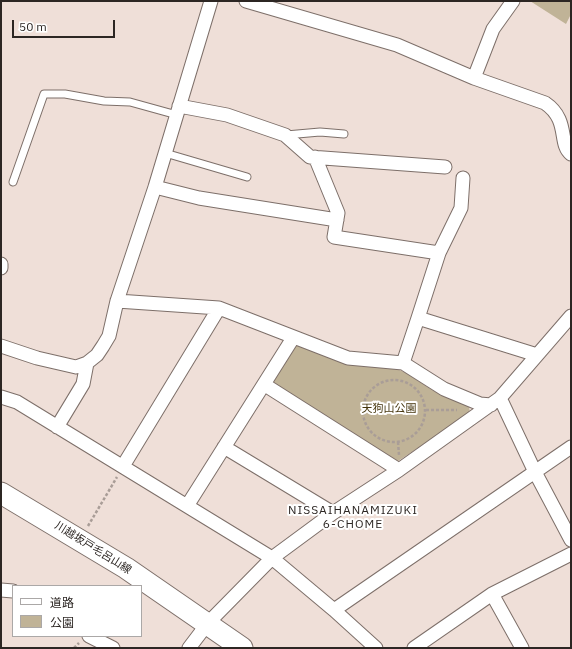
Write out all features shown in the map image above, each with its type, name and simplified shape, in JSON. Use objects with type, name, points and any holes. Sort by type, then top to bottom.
[{"type":"main road","name":"川越坂戸毛呂山線","points":[[1,493],[126,568],[208,623],[242,648]]},
{"type":"street","points":[[1,346],[65,366],[76,367],[87,363],[96,355],[109,336],[117,301],[178,111],[211,1]]},
{"type":"street","points":[[246,1],[397,45],[474,78],[545,103],[552,107],[559,117],[566,149],[571,154]]},
{"type":"street","points":[[474,78],[493,29],[513,1]]},
{"type":"street","points":[[178,111],[227,115],[285,135],[310,157],[445,167]]},
{"type":"street","points":[[315,157],[338,213],[334,237],[439,253]]},
{"type":"street","points":[[403,363],[439,253],[461,208],[463,178]]},
{"type":"street","points":[[154,187],[199,198],[337,220]]},
{"type":"street","points":[[117,301],[218,308],[348,358],[403,363],[444,389],[480,404],[496,402]]},
{"type":"street","points":[[123,466],[218,308]]},
{"type":"street","points":[[189,648],[208,623],[272,558],[400,466],[496,402],[571,316]]},
{"type":"street","points":[[418,318],[537,355]]},
{"type":"street","points":[[187,506],[265,385],[293,338]]},
{"type":"street","points":[[57,427],[83,384],[87,363]]},
{"type":"street","points":[[265,385],[400,466]]},
{"type":"street","points":[[1,397],[16,402],[272,558],[334,610],[376,648]]},
{"type":"street","points":[[496,402],[571,540]]},
{"type":"street","points":[[334,610],[571,447]]},
{"type":"street","points":[[224,448],[333,513]]},
{"type":"street","points":[[414,648],[492,594],[571,554]]},
{"type":"street","points":[[1,590],[12,591]]},
{"type":"street","points":[[492,594],[522,648]]},
{"type":"street","points":[[91,637],[113,648]]},
{"type":"lane","points":[[13,182],[44,94],[65,94],[104,101],[130,102],[178,111]]},
{"type":"lane","points":[[285,135],[320,132],[344,134]]},
{"type":"lane","points":[[164,153],[247,177]]},
{"type":"path","points":[[393,380],[404,382],[418,390],[423,398],[426,410],[424,421],[417,432],[409,438],[398,442],[380,439],[369,431],[365,420],[364,407],[366,398],[371,390],[384,382],[393,380]]},
{"type":"path","points":[[426,410],[460,410]]},
{"type":"path","points":[[398,442],[400,466]]},
{"type":"path","points":[[87,528],[123,466]]},
{"type":"green space","points":[[530,1],[571,1],[571,14],[566,24]]},
{"type":"green space","name":"天狗山公園","points":[[298,345],[344,363],[397,369],[406,373],[432,390],[469,406],[470,414],[398,461],[274,386],[273,380],[293,346]]},
{"type":"district","name":"NISSAIHANAMIZUKI 6-CHOME","points":[[353,518]]}]
